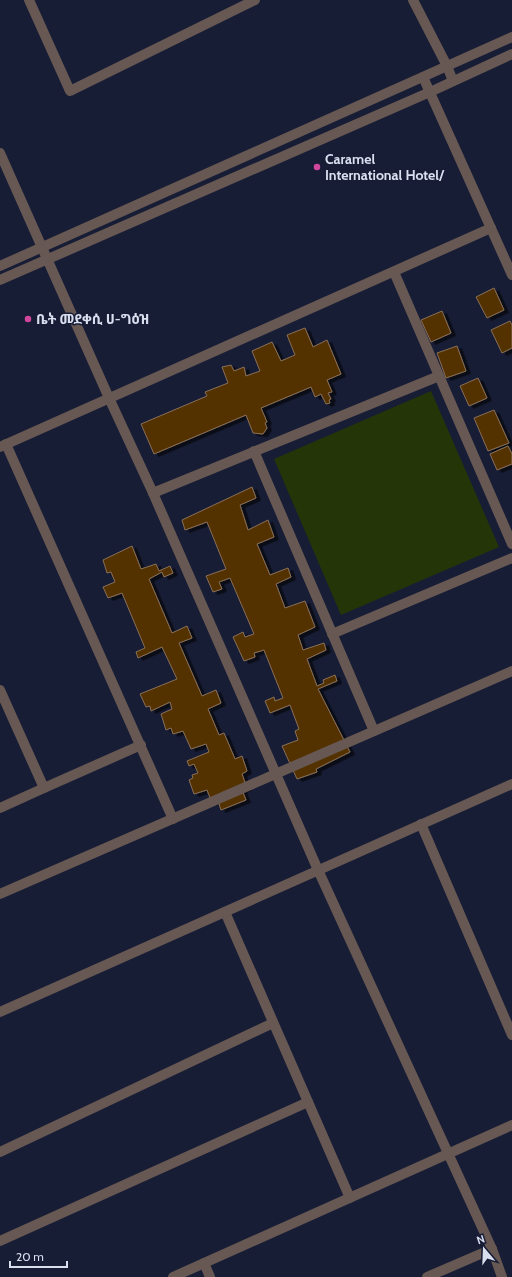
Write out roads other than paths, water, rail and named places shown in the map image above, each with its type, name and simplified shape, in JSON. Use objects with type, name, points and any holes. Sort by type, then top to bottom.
[{"type":"street","points":[[29,0],[70,91],[255,0]]},
{"type":"street","points":[[414,0],[453,81]]},
{"type":"street","points":[[0,266],[512,37]]},
{"type":"street","points":[[0,280],[430,92],[512,54]]},
{"type":"street","points":[[423,77],[512,275]]},
{"type":"street","points":[[0,153],[109,398],[154,493],[318,870],[492,1249],[502,1277]]},
{"type":"street","points":[[173,819],[141,745],[3,445],[491,228]]},
{"type":"street","points":[[394,272],[512,544]]},
{"type":"street","points":[[154,493],[439,376]]},
{"type":"street","points":[[254,451],[374,731]]},
{"type":"street","points":[[332,634],[512,558]]},
{"type":"street","points":[[0,894],[512,672]]},
{"type":"street","points":[[0,690],[44,788]]},
{"type":"street","points":[[0,808],[141,745]]},
{"type":"street","points":[[0,1012],[421,824],[511,786]]},
{"type":"street","points":[[421,824],[512,1035]]},
{"type":"street","points":[[225,912],[350,1198]]},
{"type":"street","points":[[0,1152],[273,1022]]},
{"type":"street","points":[[0,1241],[308,1102]]},
{"type":"street","points":[[173,1277],[512,1126]]},
{"type":"street","points":[[427,1277],[492,1249]]},
{"type":"street","points":[[204,1263],[210,1277]]},
{"type":"place","name":"Caramel International Hotel/","points":[[317,167]]},
{"type":"place","name":"ቤት መደቀሲ ሀ-ግዕዝ","points":[[28,319]]}]
